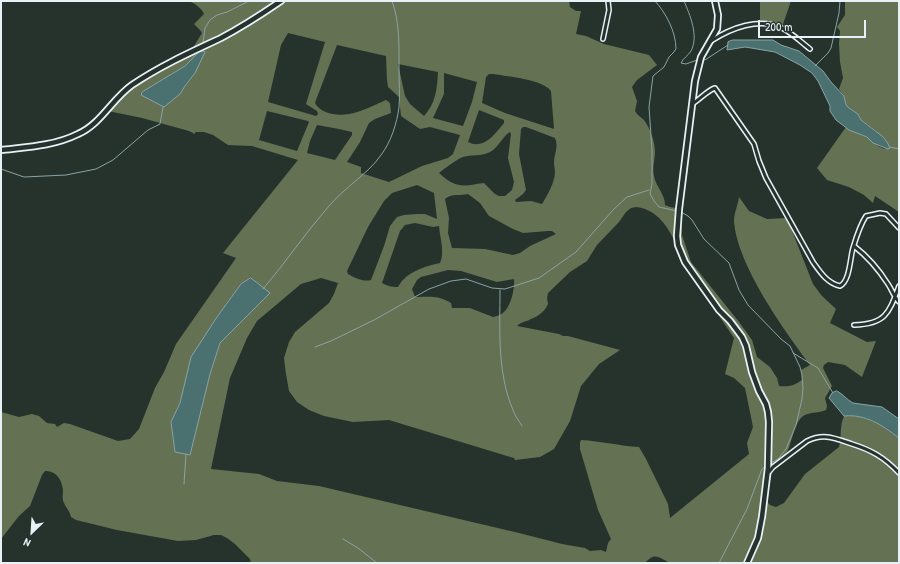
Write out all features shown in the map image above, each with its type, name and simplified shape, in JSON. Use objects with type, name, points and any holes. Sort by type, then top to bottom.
[{"type":"street","points":[[1,150],[46,145],[80,134],[94,123],[118,96],[132,86],[161,68],[237,29],[281,1]]},
{"type":"street","points":[[603,39],[609,10],[608,1]]},
{"type":"street","points":[[715,1],[718,23],[714,36],[698,65],[694,81],[677,236],[681,254],[685,262],[719,310],[737,329],[746,346],[752,372],[768,412],[769,427],[767,474],[761,527],[754,549],[747,563]]},
{"type":"street","points":[[710,42],[739,28],[749,25],[769,24],[783,29],[810,49]]},
{"type":"street","points":[[692,104],[715,88],[754,144],[762,169],[771,186],[813,262],[829,282],[840,286],[844,282],[851,263],[854,246],[866,216],[882,213],[886,214],[899,228]]},
{"type":"street","points":[[854,246],[871,262],[884,278],[895,298],[899,302]]},
{"type":"street","points":[[854,325],[864,325],[877,322],[890,309],[899,286]]},
{"type":"street","points":[[767,474],[773,467],[807,441],[829,436],[869,449],[888,462],[899,472]]},
{"type":"green space","points":[[189,1],[569,1],[570,7],[576,11],[581,11],[576,34],[586,36],[604,44],[649,55],[657,65],[637,80],[632,87],[637,101],[635,111],[646,123],[653,139],[655,152],[653,173],[655,180],[664,197],[665,205],[681,209],[682,235],[691,262],[752,340],[757,357],[770,367],[777,378],[779,386],[791,386],[802,380],[801,370],[810,365],[775,316],[743,257],[737,238],[734,221],[739,197],[749,211],[767,219],[787,218],[813,284],[822,296],[836,309],[830,323],[867,342],[876,341],[862,377],[845,365],[828,362],[824,365],[823,368],[832,386],[825,398],[827,406],[826,410],[802,416],[800,419],[787,452],[773,465],[769,475],[767,502],[776,507],[784,503],[805,474],[839,447],[844,416],[859,417],[873,421],[899,438],[899,563],[670,563],[659,557],[654,557],[645,563],[251,563],[250,559],[235,544],[221,535],[214,535],[196,540],[178,541],[117,530],[76,520],[71,517],[63,501],[63,490],[60,479],[58,476],[49,471],[45,471],[42,475],[30,506],[19,516],[1,539],[1,412],[19,417],[32,414],[39,416],[47,423],[55,424],[57,427],[64,423],[70,424],[118,441],[130,439],[139,429],[155,388],[164,372],[176,344],[236,258],[223,253],[298,160],[252,146],[228,145],[213,135],[204,132],[196,132],[194,134],[189,131],[142,118],[108,111],[119,94],[191,51],[202,33],[194,24],[204,14],[200,8]],"holes":[[[288,33],[325,42],[306,104],[317,111],[318,114],[316,116],[268,102],[281,45]],[[337,45],[386,56],[388,87],[399,97],[401,116],[420,129],[430,127],[460,135],[453,154],[448,158],[422,166],[389,182],[361,173],[361,167],[347,162],[360,142],[369,123],[391,113],[390,103],[386,100],[357,112],[344,115],[325,112],[315,103]],[[398,64],[438,72],[433,101],[424,116],[410,104],[405,96]],[[185,66],[195,73],[185,87],[173,99],[140,94]],[[444,73],[477,82],[472,102],[463,126],[433,118],[444,94]],[[489,74],[525,79],[547,87],[551,91],[554,129],[505,113],[482,103],[486,77]],[[479,110],[504,120],[504,123],[489,140],[479,144],[468,142]],[[267,111],[309,122],[297,151],[259,140]],[[317,125],[352,132],[352,135],[335,160],[307,153],[310,141]],[[523,127],[555,138],[557,144],[554,160],[554,180],[542,204],[531,201],[516,202],[515,200],[526,190],[519,154],[521,129]],[[510,132],[508,158],[514,182],[512,190],[505,196],[495,194],[484,183],[470,185],[455,184],[439,173],[463,157],[490,152]],[[417,185],[434,193],[437,219],[425,214],[404,215],[397,217],[390,226],[371,280],[359,279],[348,274],[347,271],[368,227],[384,201],[392,193]],[[468,194],[480,203],[489,216],[523,233],[552,231],[556,234],[530,246],[520,253],[513,255],[485,249],[452,248],[448,233],[449,218],[445,199],[453,195]],[[636,207],[645,209],[653,213],[665,224],[682,255],[682,261],[734,338],[725,374],[734,378],[745,388],[753,427],[747,443],[749,454],[670,518],[668,504],[639,447],[581,440],[580,449],[598,510],[611,539],[608,543],[606,552],[601,550],[590,551],[585,548],[562,544],[319,486],[277,481],[259,474],[211,469],[230,378],[247,338],[257,321],[301,284],[321,278],[338,283],[334,294],[329,303],[295,332],[289,342],[284,358],[289,391],[297,402],[309,410],[324,416],[353,422],[389,420],[514,458],[515,460],[540,457],[554,449],[570,421],[581,386],[599,364],[620,350],[568,336],[517,326],[537,316],[547,307],[548,293],[570,272],[587,261],[597,245],[631,208]],[[415,223],[433,227],[439,226],[442,250],[440,263],[411,273],[398,287],[382,283],[400,231],[405,225]],[[448,270],[461,271],[497,282],[514,279],[513,292],[509,306],[503,313],[493,317],[470,308],[452,308],[451,303],[446,300],[429,297],[415,297],[412,289],[417,280],[421,277]],[[251,278],[242,321],[220,343],[210,374],[189,455],[175,451],[171,422],[180,403],[205,336],[241,284]]]},
{"type":"green space","points":[[760,1],[791,1],[782,27],[774,23],[760,24]]},
{"type":"green space","points":[[845,1],[899,1],[899,212],[875,196],[873,203],[864,195],[849,187],[827,180],[817,168],[846,127],[885,149],[887,142],[876,131],[861,120],[858,114],[846,105],[844,96],[839,89],[843,78],[840,62],[840,31],[837,27],[845,15]]},
{"type":"water","points":[[733,40],[773,40],[781,45],[799,51],[823,71],[844,96],[846,105],[858,114],[861,120],[882,136],[890,148],[888,149],[873,143],[867,137],[849,130],[836,120],[830,111],[830,106],[818,81],[812,73],[775,52],[745,47],[727,50],[728,42]]},
{"type":"water","points":[[200,51],[205,52],[195,73],[180,94],[164,107],[141,95],[142,92],[185,66]]},
{"type":"water","points":[[251,278],[270,293],[220,343],[210,374],[190,455],[175,452],[171,422],[180,403],[191,357],[241,284]]},
{"type":"water","points":[[837,391],[853,403],[882,407],[899,419],[899,438],[873,421],[859,417],[844,416],[829,398],[832,393]]},
{"type":"waterway","points":[[203,43],[205,28],[210,20],[217,15],[227,12],[249,1]]},
{"type":"waterway","points":[[263,289],[335,199],[376,162],[385,150],[391,138],[399,107],[398,35],[395,9],[392,1]]},
{"type":"waterway","points":[[655,1],[670,23],[676,43],[676,49],[669,57],[664,67],[653,76],[649,107],[652,150],[652,184],[650,194],[659,207],[677,211]]},
{"type":"waterway","points":[[684,1],[693,26],[694,39],[691,51],[681,63],[686,64],[697,60]]},
{"type":"waterway","points":[[815,66],[831,48],[839,13],[840,1]]},
{"type":"waterway","points":[[703,59],[705,60],[728,45]]},
{"type":"waterway","points":[[1,169],[24,177],[66,175],[96,169],[113,160],[148,130],[160,124],[163,107]]},
{"type":"waterway","points":[[890,147],[899,149]]},
{"type":"waterway","points":[[315,347],[331,341],[374,320],[429,289],[451,281],[466,279],[492,288],[505,289],[539,278],[576,252],[613,210],[627,197],[649,190]]},
{"type":"waterway","points":[[681,212],[692,220],[704,239],[729,263],[739,290],[748,305],[781,339],[790,346],[800,367],[803,388],[796,425],[786,449],[778,459],[769,464]]},
{"type":"waterway","points":[[500,290],[500,351],[504,381],[514,412],[522,426]]},
{"type":"waterway","points":[[793,353],[818,368],[833,393]]},
{"type":"waterway","points":[[184,484],[186,454]]},
{"type":"waterway","points":[[719,563],[747,509],[762,469],[767,465]]},
{"type":"waterway","points":[[343,539],[358,548],[377,563]]}]
